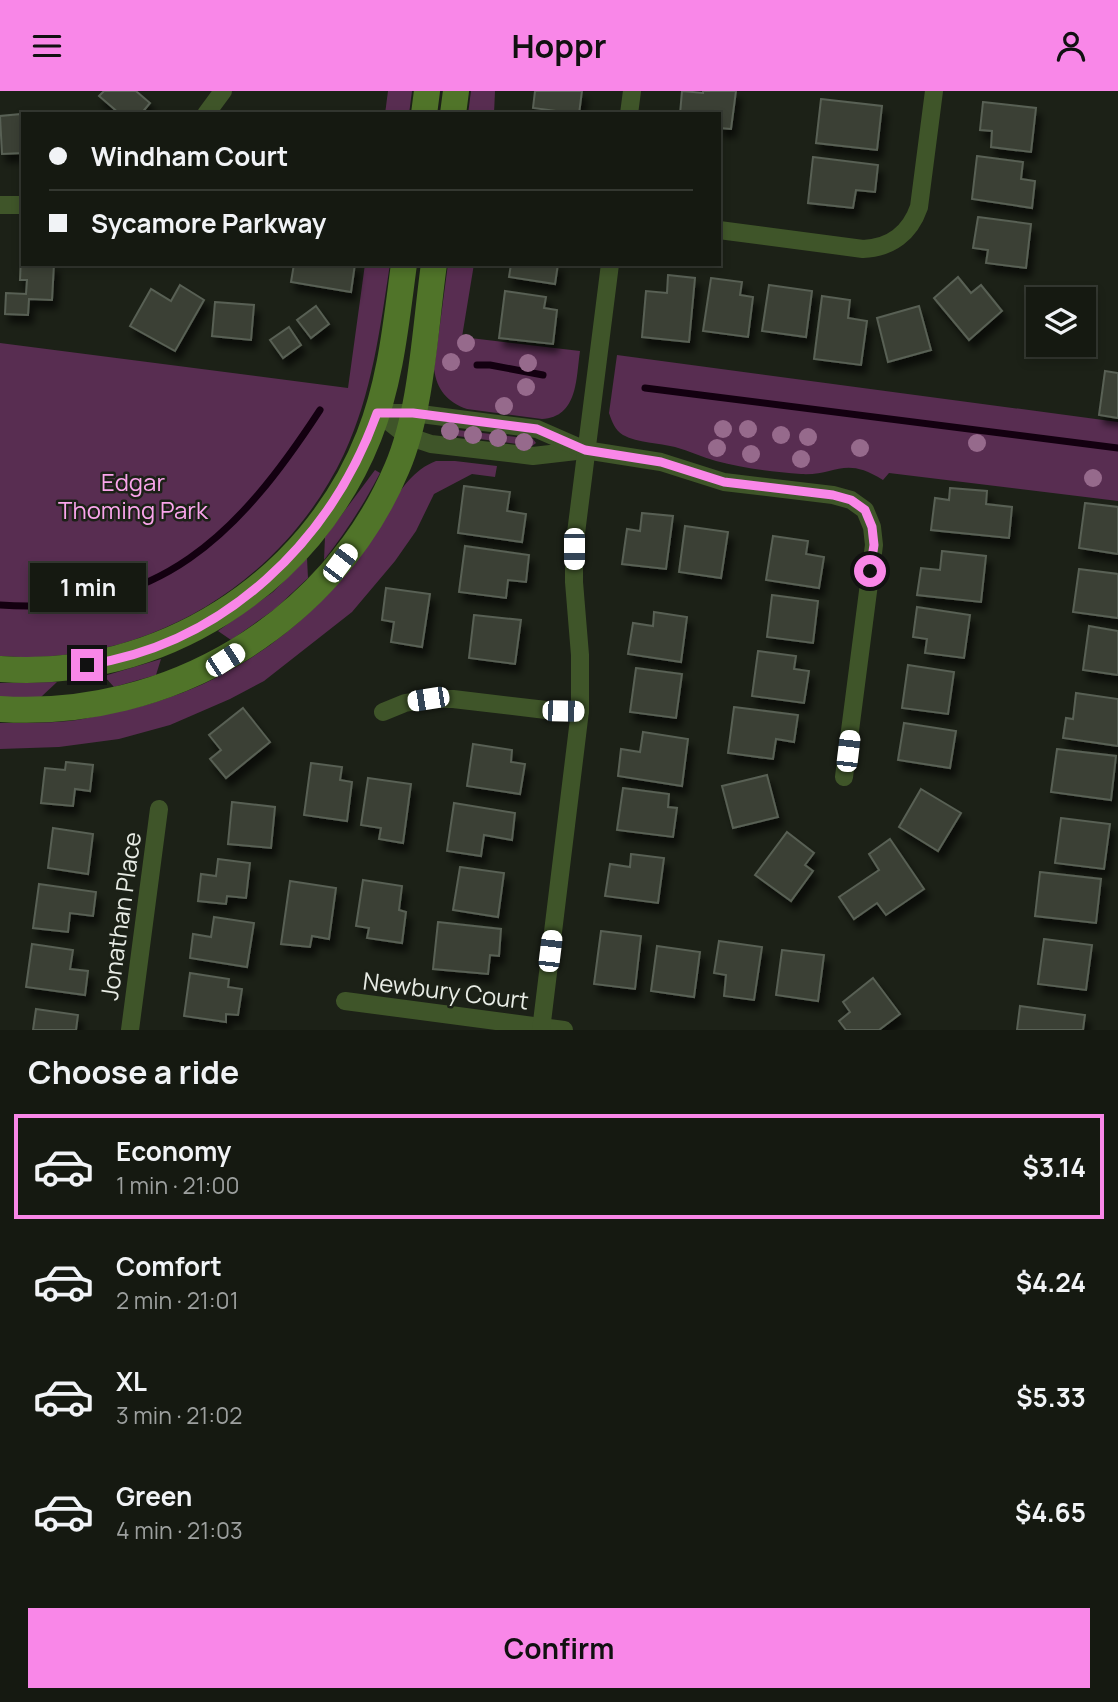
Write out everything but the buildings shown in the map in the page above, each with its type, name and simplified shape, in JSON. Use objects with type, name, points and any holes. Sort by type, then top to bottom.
[{"type":"main road","points":[[424,112],[427,91]]},
{"type":"main road","points":[[453,112],[456,91]]},
{"type":"main road","points":[[0,669],[66,668],[107,662],[181,636],[221,615],[270,577],[313,531],[337,498],[356,464],[377,413],[391,362],[404,266]]},
{"type":"main road","points":[[0,709],[76,706],[148,691],[187,678],[225,660],[303,602],[347,554],[381,502],[398,466],[410,424],[434,266]]},
{"type":"street","points":[[207,112],[223,91]]},
{"type":"street","points":[[629,112],[632,91]]},
{"type":"street","points":[[721,230],[863,249],[889,244],[914,220],[919,207],[934,91]]},
{"type":"street","points":[[0,205],[21,205]]},
{"type":"street","points":[[541,1029],[580,711],[574,549],[610,266]]},
{"type":"street","points":[[377,413],[410,424],[537,429],[585,450],[661,462],[733,483],[833,495],[851,500],[865,510],[872,527],[874,545],[844,777]]},
{"type":"street","points":[[410,424],[431,444],[533,456],[585,450]]},
{"type":"street","points":[[383,712],[405,703],[428,699],[580,711]]},
{"type":"street","name":"Jonathan Place","points":[[130,1030],[159,809]]},
{"type":"street","name":"Newbury Court","points":[[345,1001],[564,1030]]},
{"type":"green space","points":[[388,91],[412,91],[409,112],[385,112]]},
{"type":"green space","points":[[471,91],[495,91],[494,112],[468,112]]},
{"type":"green space","name":"Edgar Thoming Park","points":[[365,266],[390,266],[374,361],[354,431],[318,500],[285,542],[246,578],[203,608],[156,632],[106,648],[54,656],[0,656],[0,343],[348,388]]},
{"type":"green space","points":[[448,266],[474,266],[462,337],[580,351],[576,384],[569,404],[554,417],[542,419],[467,409],[454,403],[444,394],[434,369]]},
{"type":"green space","points":[[617,355],[1118,422],[1118,501],[889,473],[883,480],[859,469],[849,468],[813,474],[769,471],[726,463],[675,447],[635,440],[618,431],[609,413]]},
{"type":"green space","points":[[449,429],[533,439],[536,443],[532,446],[457,436],[447,432]]},
{"type":"green space","points":[[436,461],[497,466],[495,477],[472,474],[434,494],[416,531],[395,561],[352,612],[264,681],[170,725],[119,739],[59,747],[0,749],[0,723],[73,721],[141,706],[179,694],[249,659],[281,637],[339,582],[365,550],[403,487],[423,468]]},
{"type":"green space","points":[[375,470],[380,473],[368,496],[324,560],[325,537]]},
{"type":"green space","points":[[307,558],[308,578],[275,609],[231,640],[218,631],[273,592]]},
{"type":"green space","points":[[161,659],[156,675],[114,687],[104,676]]},
{"type":"green space","points":[[57,682],[41,697],[0,697],[0,683]]},
{"type":"waterway","points":[[477,365],[543,375]]},
{"type":"waterway","points":[[645,388],[1118,448]]},
{"type":"waterway","points":[[0,605],[56,605],[106,597],[150,581],[190,558],[225,529],[258,494],[320,410]]},
{"type":"route","points":[[87,665],[146,650],[181,636],[221,615],[253,592],[286,563],[337,498],[356,464],[377,413],[413,413],[537,429],[585,450],[661,462],[724,482],[833,495],[851,500],[865,510],[872,527],[874,545],[870,571]]}]
